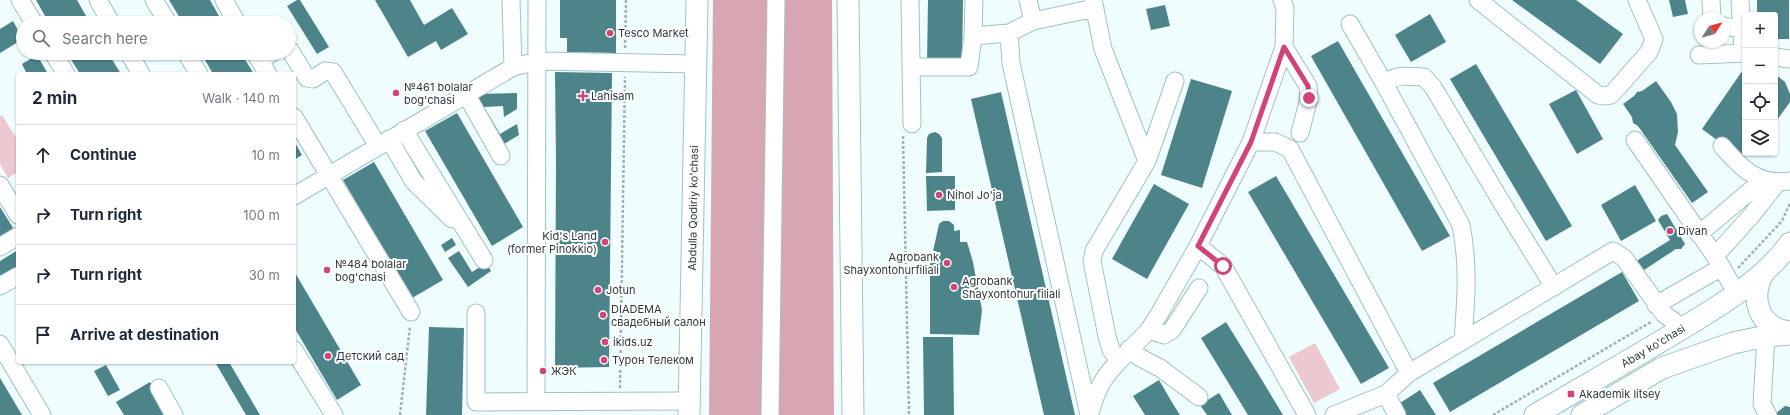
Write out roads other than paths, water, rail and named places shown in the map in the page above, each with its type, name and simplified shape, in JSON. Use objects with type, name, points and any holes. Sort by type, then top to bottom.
[{"type":"main road","name":"Abdulla Qodiriy ko'chasi","points":[[689,408],[697,0]]},
{"type":"main road","points":[[848,0],[853,415]]},
{"type":"main road","points":[[1790,243],[1759,279],[1756,292],[1757,305],[1763,317],[1772,326],[1784,332],[1790,333]]},
{"type":"main road","points":[[1767,268],[1778,261],[1790,257]]},
{"type":"main road","name":"Abay ko'chasi","points":[[1535,415],[1683,328],[1737,294],[1767,268]]},
{"type":"main road","points":[[1582,415],[1662,368],[1727,345],[1766,336],[1790,333]]},
{"type":"street","points":[[20,0],[30,16]]},
{"type":"street","points":[[98,0],[107,16]]},
{"type":"street","points":[[154,0],[164,16]]},
{"type":"street","points":[[224,0],[234,16]]},
{"type":"street","points":[[510,0],[512,67]]},
{"type":"street","points":[[536,402],[537,0]]},
{"type":"street","points":[[770,415],[776,0]]},
{"type":"street","points":[[907,127],[911,67],[910,0]]},
{"type":"street","points":[[911,67],[970,67],[974,0]]},
{"type":"street","points":[[1028,0],[1033,22]]},
{"type":"street","points":[[1089,415],[1096,392],[1108,372],[1149,330],[1198,246],[1251,142],[1284,47],[1285,8],[1282,0]]},
{"type":"street","points":[[1478,0],[1598,95],[1604,96],[1611,95],[1649,52],[1654,39],[1648,22],[1637,0]]},
{"type":"street","points":[[1712,0],[1712,12]]},
{"type":"street","points":[[1740,0],[1732,28],[1742,49]]},
{"type":"street","points":[[973,36],[1009,33],[1033,22],[1094,4],[1103,49],[1147,161]]},
{"type":"street","points":[[1350,24],[1384,83],[1461,225],[1466,250],[1467,284],[1463,340]]},
{"type":"street","points":[[1009,33],[1011,63],[1089,415]]},
{"type":"street","points":[[1284,47],[1308,86],[1309,98],[1300,133]]},
{"type":"street","points":[[1699,55],[1742,53]]},
{"type":"street","points":[[1778,57],[1790,59]]},
{"type":"street","points":[[57,60],[65,72]]},
{"type":"street","points":[[133,60],[140,72]]},
{"type":"street","points":[[190,60],[198,72]]},
{"type":"street","points":[[295,60],[307,78],[313,79],[325,71],[333,72],[383,142],[414,182],[470,237]]},
{"type":"street","points":[[296,195],[512,67],[538,61],[696,64]]},
{"type":"street","points":[[1384,83],[1391,79],[1404,76],[1424,77],[1434,87],[1502,203],[1554,287]]},
{"type":"street","points":[[1175,81],[1147,161],[1094,251],[1092,261],[1111,350],[1124,355],[1139,357],[1160,368],[1199,397]]},
{"type":"street","points":[[466,94],[501,156]]},
{"type":"street","points":[[296,120],[411,312]]},
{"type":"street","points":[[404,130],[484,260]]},
{"type":"street","points":[[1635,140],[1719,261],[1737,294]]},
{"type":"street","points":[[1251,142],[1275,142],[1290,149],[1410,373]]},
{"type":"street","points":[[1722,146],[1737,163],[1754,176],[1777,181]]},
{"type":"street","points":[[1656,305],[1719,261],[1777,181]]},
{"type":"street","points":[[1699,234],[1777,181]]},
{"type":"street","points":[[0,185],[16,212]]},
{"type":"street","points":[[0,247],[16,237]]},
{"type":"street","points":[[1198,246],[1223,266],[1307,415]]},
{"type":"street","points":[[1334,415],[1386,394],[1410,373],[1613,251],[1624,258],[1656,305],[1664,314],[1683,328]]},
{"type":"street","points":[[0,286],[16,277]]},
{"type":"street","points":[[1149,330],[1164,335],[1172,330],[1199,288]]},
{"type":"street","points":[[476,313],[476,402],[536,402],[689,408]]},
{"type":"street","points":[[1764,412],[1766,336]]},
{"type":"street","points":[[0,344],[16,363]]},
{"type":"street","points":[[296,353],[334,415]]},
{"type":"street","points":[[17,364],[42,415]]},
{"type":"street","points":[[159,388],[174,415]]},
{"type":"street","points":[[1386,394],[1397,415]]},
{"type":"place","name":"Tesco Market","points":[[610,33]]},
{"type":"place","name":"№461 bolalar bog'chasi","points":[[396,93]]},
{"type":"place","name":"Lahisam","points":[[583,96]]},
{"type":"place","name":"Nihol Jo'ja","points":[[939,195]]},
{"type":"place","name":"Divan","points":[[1670,231]]},
{"type":"place","name":"Kid's Land (former Pinokkio)","points":[[605,242]]},
{"type":"place","name":"Agrobank Shayxontohurfiliali","points":[[947,263]]},
{"type":"place","name":"№484 bolalar bog'chasi","points":[[327,270]]},
{"type":"place","name":"Agrobank Shayxontohur filiali","points":[[954,287]]},
{"type":"place","name":"Jotun","points":[[598,290]]},
{"type":"place","name":"DIADEMA свадебный салон","points":[[603,315]]},
{"type":"place","name":"ikids.uz","points":[[605,342]]},
{"type":"place","name":"Детский сад","points":[[328,356]]},
{"type":"place","name":"Турон Телеком","points":[[604,360]]},
{"type":"place","name":"ЖЭК","points":[[543,371]]},
{"type":"place","name":"Akademik litsey","points":[[1571,394]]}]
